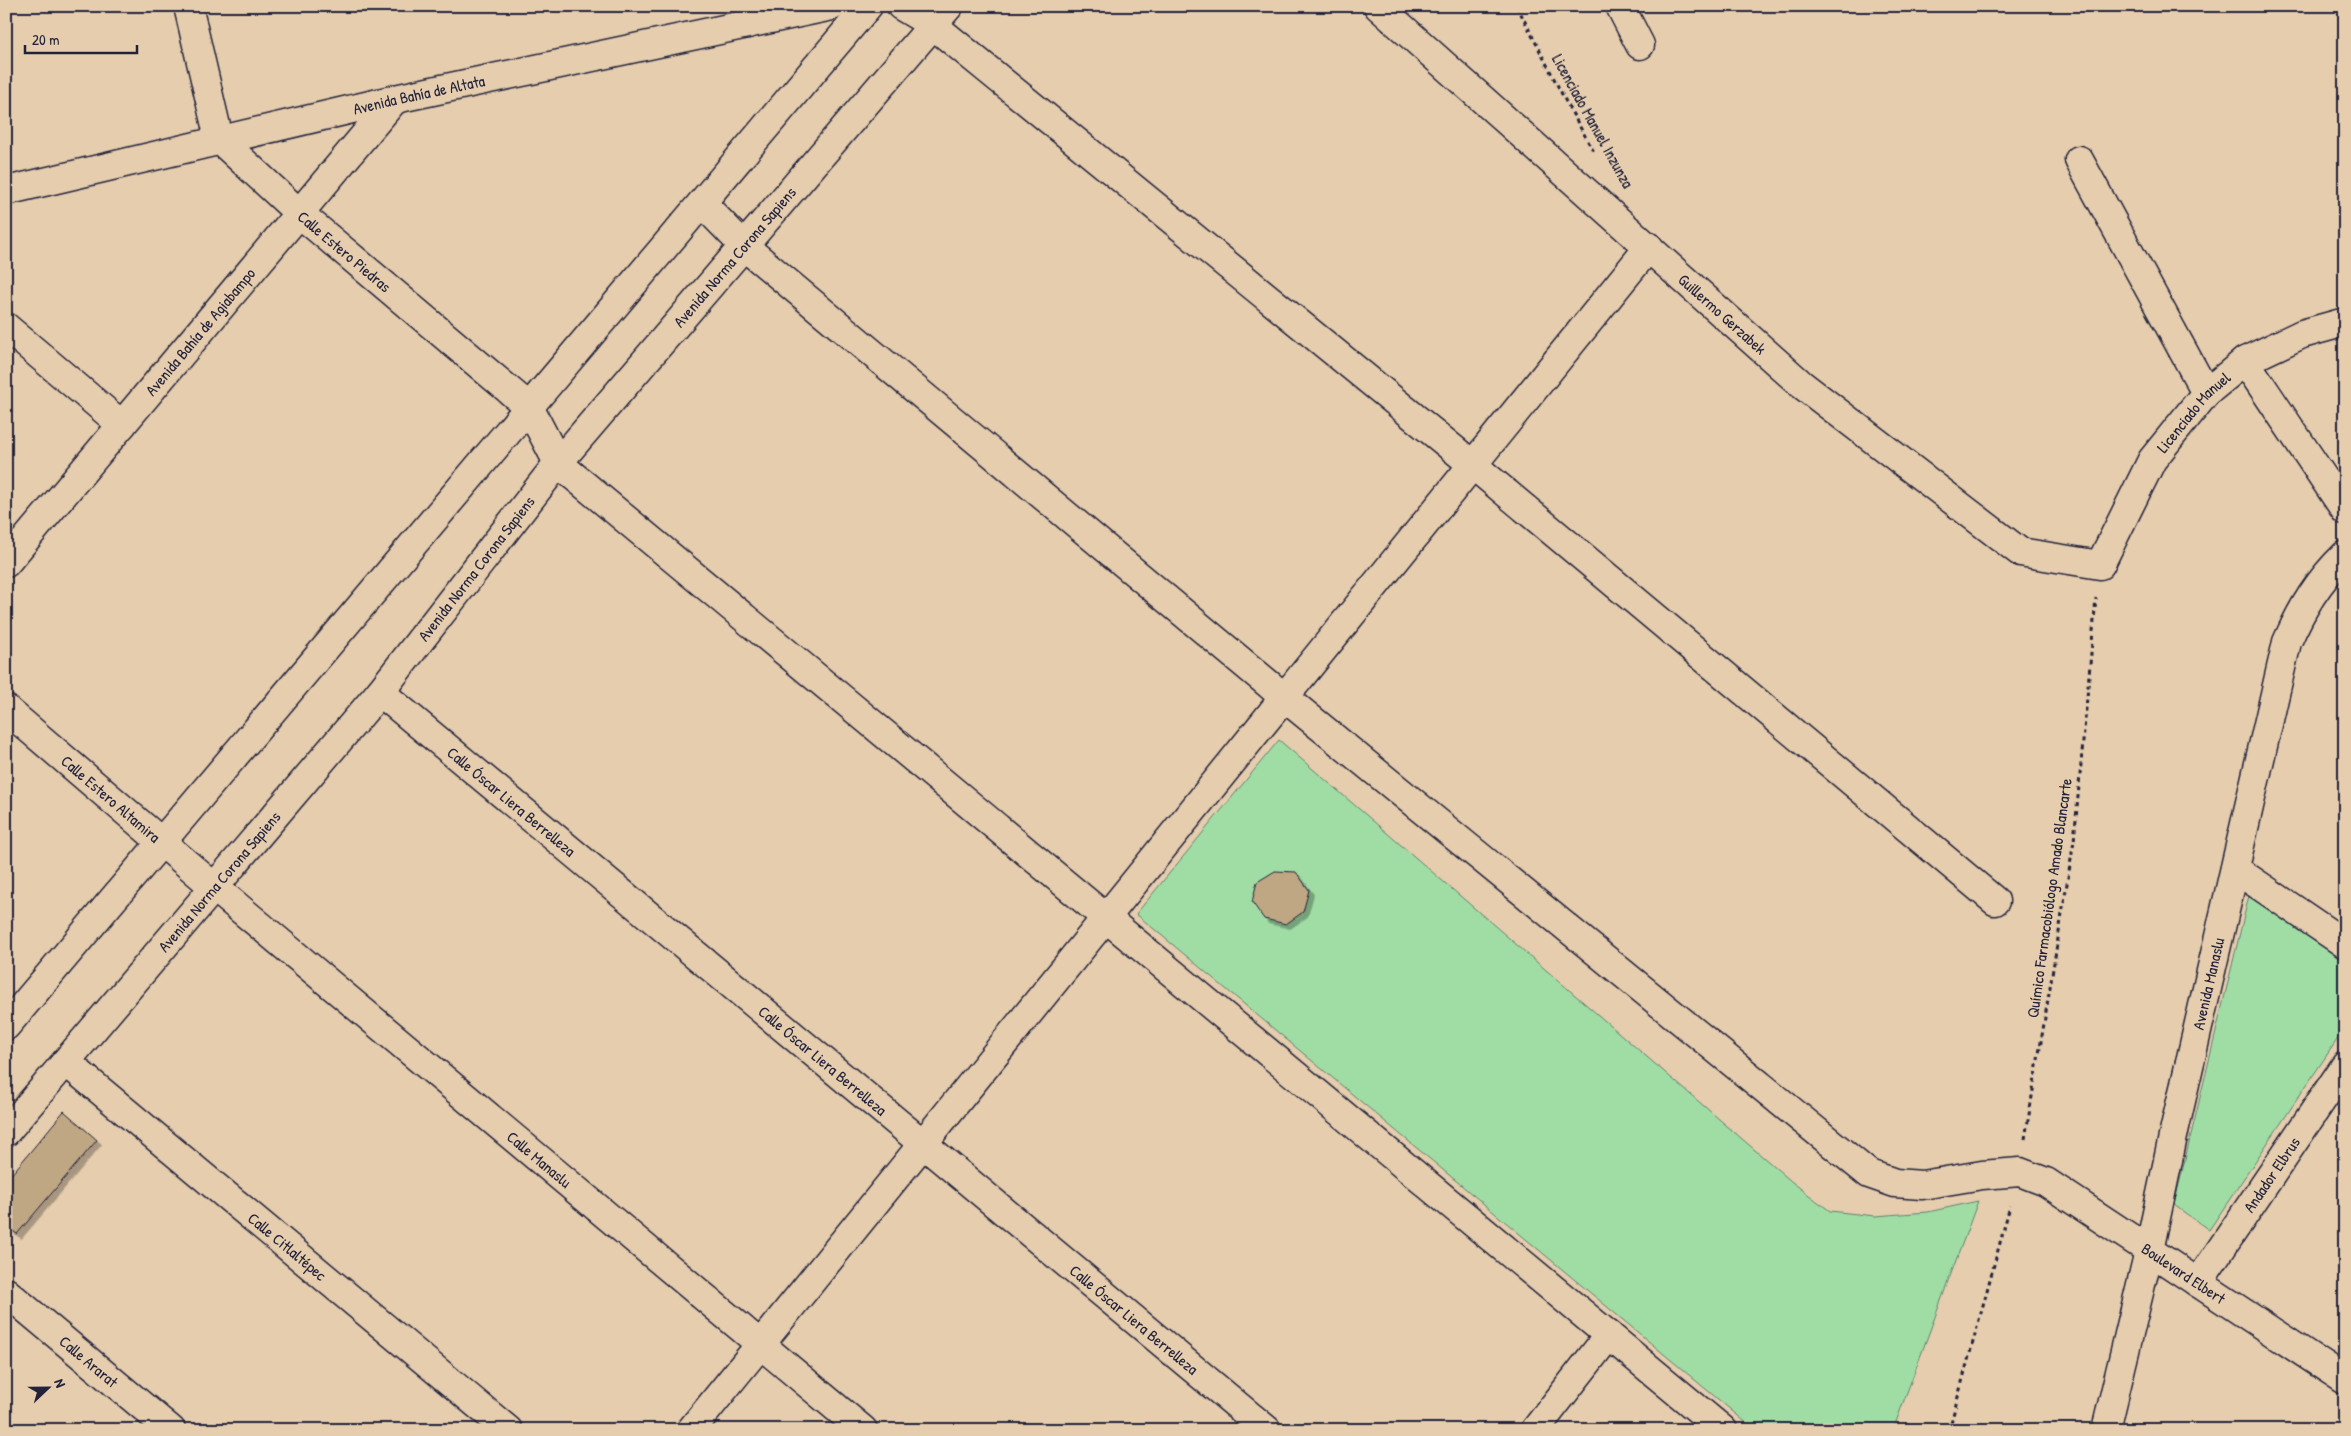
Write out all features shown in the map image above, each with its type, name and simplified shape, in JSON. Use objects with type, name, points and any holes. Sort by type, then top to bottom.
[{"type":"street","points":[[188,6],[219,139]]},
{"type":"street","name":"Avenida Bahía de Altata","points":[[6,191],[219,139],[395,99],[832,6]]},
{"type":"street","points":[[6,1026],[868,6]]},
{"type":"street","points":[[901,6],[941,16],[1473,465],[1995,901]]},
{"type":"street","name":"Guillermo Gerzabek","points":[[1378,6],[1801,384],[2020,552],[2100,566]]},
{"type":"street","points":[[1620,6],[1640,45]]},
{"type":"street","name":"Avenida Norma Corona Sapiens","points":[[6,1132],[380,692],[558,464],[941,16]]},
{"type":"street","name":"Avenida Bahía de Agiabampo","points":[[6,563],[395,99]]},
{"type":"street","name":"Calle Estero Piedras","points":[[219,139],[299,213],[529,407],[558,464]]},
{"type":"street","points":[[2079,160],[2206,393]]},
{"type":"street","points":[[702,203],[744,247],[1284,697],[1869,1174],[1895,1183],[1922,1185],[1982,1175],[2020,1172]]},
{"type":"street","points":[[691,1430],[1649,247]]},
{"type":"street","name":"Licenciado Manuel","points":[[2100,566],[2152,460],[2206,393],[2245,361],[2302,334],[2345,322]]},
{"type":"street","points":[[6,327],[122,425]]},
{"type":"street","points":[[2245,361],[2345,510]]},
{"type":"street","points":[[558,464],[1723,1430]]},
{"type":"street","name":"Avenida Manaslu","points":[[2106,1430],[2149,1251],[2175,1127],[2287,642],[2302,608],[2333,566],[2345,554]]},
{"type":"street","name":"Calle Óscar Liera Berrelleza","points":[[380,692],[1267,1430]]},
{"type":"street","name":"Calle Estero Altamira","points":[[6,709],[214,887]]},
{"type":"street","points":[[2235,869],[2345,944]]},
{"type":"street","name":"Calle Manaslu","points":[[214,887],[863,1430]]},
{"type":"street","name":"Calle Citlaltépec","points":[[66,1062],[508,1430]]},
{"type":"street","name":"Andador Elbrus","points":[[2198,1283],[2345,1066]]},
{"type":"street","name":"Boulevard Elbert","points":[[2020,1172],[2046,1182],[2345,1380]]},
{"type":"street","name":"Calle Ararat","points":[[6,1292],[171,1430]]},
{"type":"street","points":[[1535,1430],[1609,1336]]},
{"type":"path","name":"Licenciado Manuel Inzunza","points":[[1518,6],[1566,102],[1595,154]]},
{"type":"path","name":"Químico Farmacobiólogo Amado Blancarte","points":[[1949,1430],[2020,1172],[2074,841],[2100,566]]},
{"type":"green space","points":[[1279,740],[1792,1182],[1830,1211],[1875,1216],[1928,1212],[1978,1201],[1893,1430],[1755,1430],[1136,914]]},
{"type":"green space","points":[[2253,879],[2345,943],[2345,1028],[2209,1230],[2174,1205]]},
{"type":"building","points":[[1275,871],[1296,872],[1309,890],[1303,912],[1286,924],[1264,919],[1252,902],[1257,882]]},
{"type":"building","points":[[64,1111],[97,1140],[17,1234],[6,1226],[6,1181]]}]
